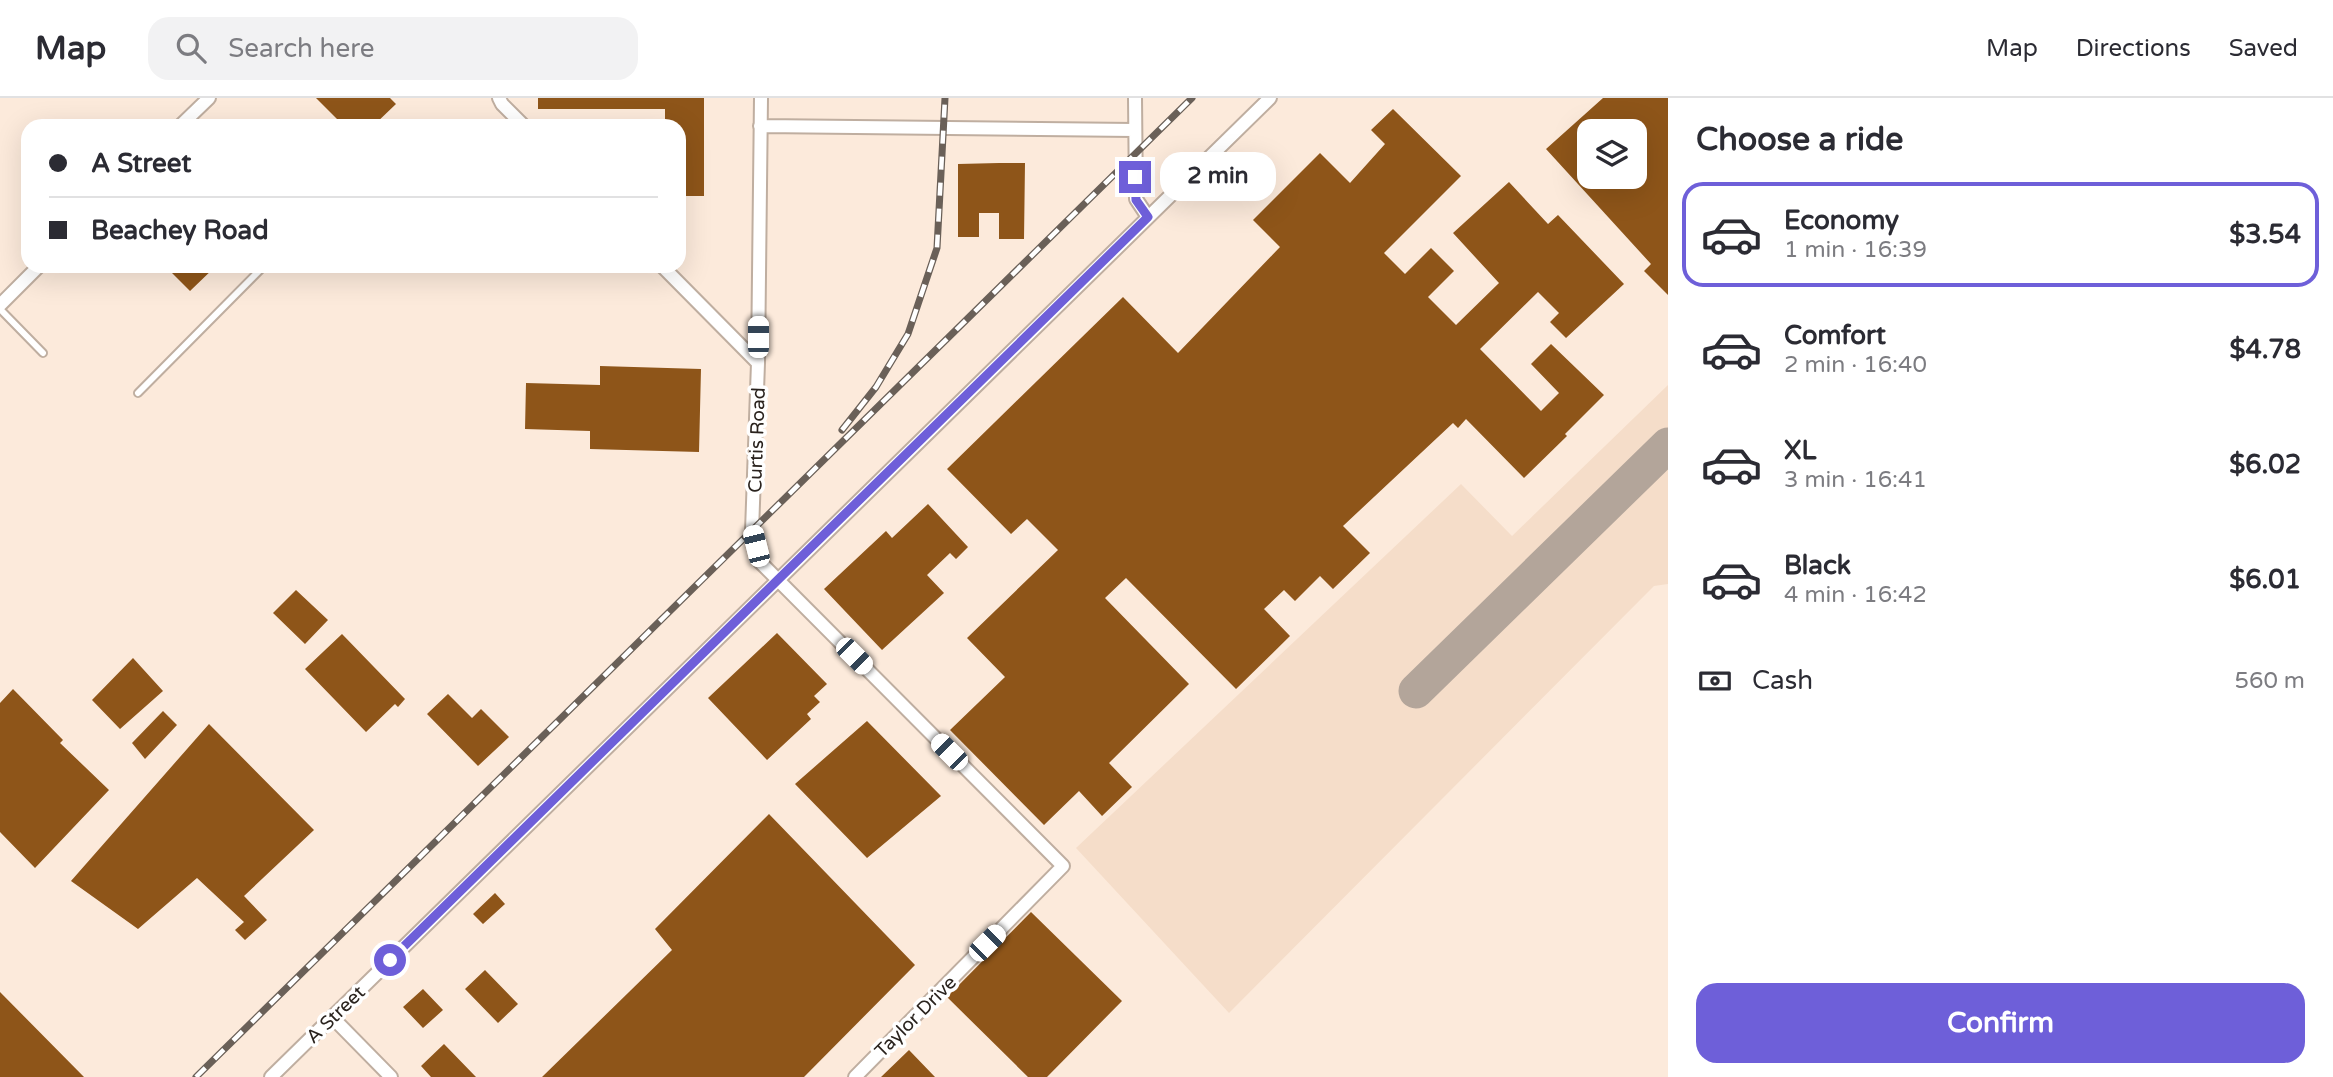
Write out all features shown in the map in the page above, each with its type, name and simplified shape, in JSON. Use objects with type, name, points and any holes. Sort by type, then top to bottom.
[{"type":"street","points":[[187,119],[208,98]]},
{"type":"street","name":"Curtis Road","points":[[761,98],[758,363],[752,531],[760,562],[1063,866]]},
{"type":"street","points":[[1135,98],[1136,200],[1148,217]]},
{"type":"street","name":"A Street","points":[[271,1077],[1270,98]]},
{"type":"street","points":[[499,100],[517,119]]},
{"type":"street","points":[[761,126],[1134,130]]},
{"type":"street","points":[[0,307],[32,273]]},
{"type":"street","points":[[669,273],[758,363]]},
{"type":"street","name":"Taylor Drive","points":[[855,1077],[1063,866]]},
{"type":"street","points":[[332,1017],[391,1077]]},
{"type":"lane","points":[[138,393],[257,273]]},
{"type":"lane","points":[[0,307],[43,353]]},
{"type":"shaded area","points":[[1668,385],[1668,584],[1654,586],[1229,1013],[1076,848],[1461,484],[1512,536]]},
{"type":"building","points":[[316,98],[390,98],[396,104],[380,119],[337,119]]},
{"type":"building","points":[[538,98],[704,98],[704,196],[686,196],[686,119],[665,119],[665,109],[538,109]]},
{"type":"building","points":[[1603,98],[1668,98],[1668,295],[1644,271],[1651,264],[1583,189],[1647,189],[1647,119],[1580,119]]},
{"type":"building","points":[[1393,109],[1461,176],[1384,253],[1405,274],[1431,248],[1454,271],[1428,297],[1456,325],[1499,283],[1453,233],[1509,182],[1548,224],[1558,215],[1624,284],[1566,338],[1550,322],[1559,313],[1538,292],[1480,349],[1541,411],[1559,393],[1531,364],[1551,344],[1604,395],[1524,478],[1466,419],[1458,428],[1453,423],[1343,526],[1370,553],[1333,589],[1320,576],[1295,601],[1284,590],[1264,609],[1290,636],[1236,689],[1126,578],[1105,598],[1189,684],[1109,763],[1132,787],[1102,816],[1079,791],[1044,825],[950,730],[1005,677],[967,638],[1058,550],[1027,519],[1011,534],[947,469],[1123,297],[1178,353],[1280,247],[1253,220],[1320,153],[1350,183],[1385,144],[1371,130]]},
{"type":"building","points":[[1577,121],[1577,183],[1546,149]]},
{"type":"building","points":[[1025,163],[1024,239],[999,239],[999,213],[979,213],[979,237],[958,237],[958,164]]},
{"type":"building","points":[[172,273],[209,273],[190,291]]},
{"type":"building","points":[[600,366],[701,369],[699,452],[590,449],[590,431],[525,429],[526,383],[600,385]]},
{"type":"building","points":[[928,504],[968,547],[956,559],[950,553],[927,575],[944,593],[882,650],[824,589],[886,531],[892,538]]},
{"type":"building","points":[[296,590],[328,620],[305,644],[273,613]]},
{"type":"building","points":[[777,633],[827,684],[814,696],[820,702],[807,714],[811,719],[767,760],[708,698]]},
{"type":"building","points":[[342,634],[405,699],[398,707],[395,704],[366,732],[305,669]]},
{"type":"building","points":[[133,658],[163,691],[120,729],[92,700]]},
{"type":"building","points":[[13,689],[63,740],[60,743],[109,790],[35,868],[0,832],[0,703]]},
{"type":"building","points":[[448,694],[472,718],[481,709],[509,737],[478,766],[427,714]]},
{"type":"building","points":[[163,711],[177,725],[145,759],[132,743]]},
{"type":"building","points":[[867,721],[941,796],[867,858],[795,784]]},
{"type":"building","points":[[209,724],[314,830],[244,896],[267,920],[245,940],[235,930],[244,922],[197,878],[138,929],[71,881]]},
{"type":"building","points":[[769,814],[915,965],[804,1077],[542,1077],[672,950],[655,929]]},
{"type":"building","points":[[495,893],[505,904],[483,924],[473,914]]},
{"type":"building","points":[[1031,912],[1122,1001],[1047,1077],[1028,1077],[947,997]]},
{"type":"building","points":[[485,970],[518,1004],[498,1023],[465,989]]},
{"type":"building","points":[[423,989],[443,1010],[423,1028],[403,1007]]},
{"type":"building","points":[[0,992],[84,1077],[0,1077]]},
{"type":"building","points":[[444,1044],[476,1077],[431,1077],[421,1066]]},
{"type":"building","points":[[909,1050],[935,1077],[881,1077]]},
{"type":"taxiway","points":[[1416,691],[1668,445]]},
{"type":"railway","points":[[842,430],[876,387],[908,334],[937,248],[945,98]]},
{"type":"railway","points":[[196,1077],[1192,98]]},
{"type":"route","points":[[390,960],[1148,217],[1136,200],[1135,177]]}]
